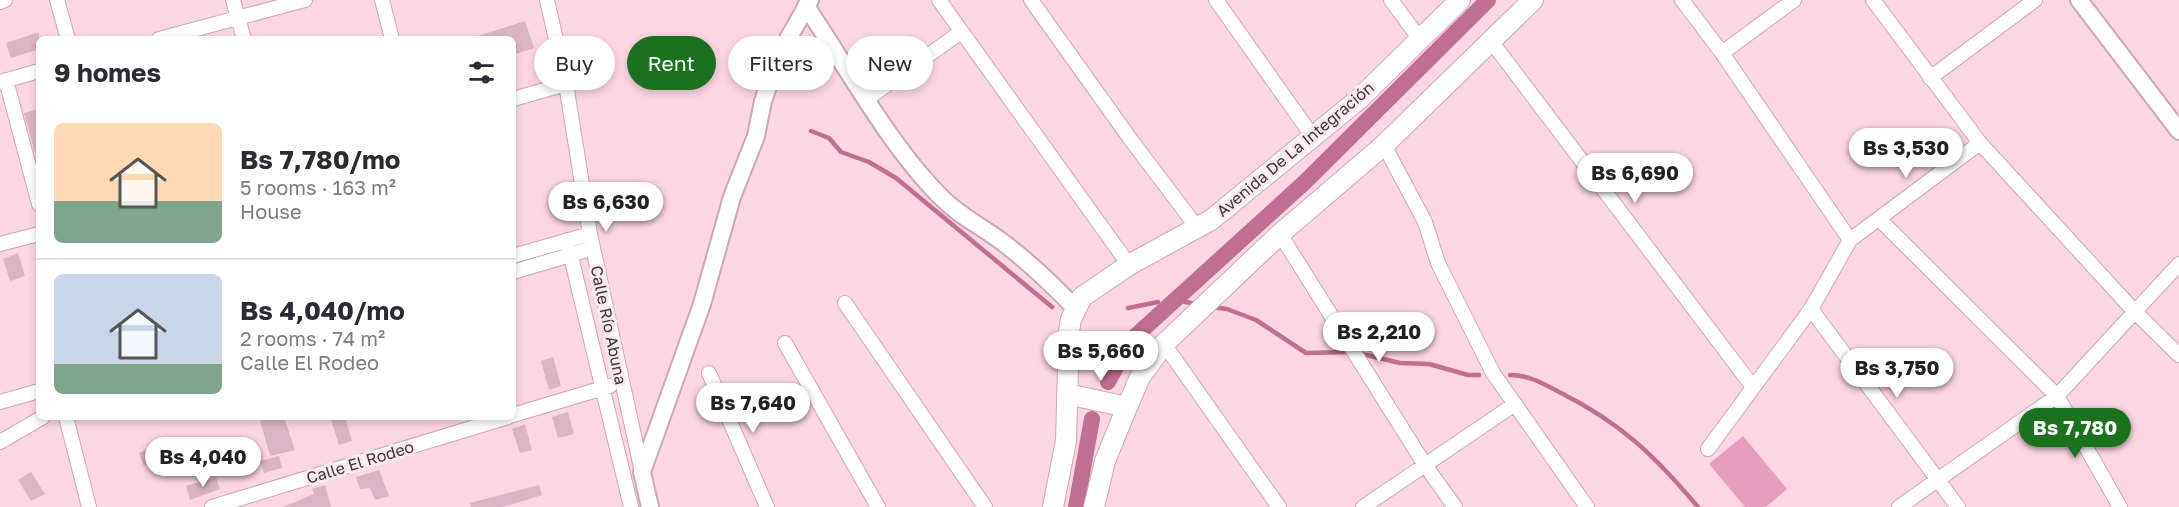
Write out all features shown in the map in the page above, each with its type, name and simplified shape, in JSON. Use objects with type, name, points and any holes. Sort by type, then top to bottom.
[{"type":"main road","name":"Avenida De La Integración","points":[[1053,507],[1066,441],[1069,332],[1071,319],[1082,297],[1129,265],[1196,226],[1211,220],[1359,99],[1460,0]]},
{"type":"main road","points":[[1094,507],[1105,461],[1127,407],[1140,377],[1164,344],[1280,234],[1384,145],[1533,0]]},
{"type":"main road","points":[[1067,394],[1127,407]]},
{"type":"street","points":[[0,2],[5,0]]},
{"type":"street","points":[[57,0],[67,36]]},
{"type":"street","points":[[233,0],[243,36]]},
{"type":"street","points":[[170,36],[305,0]]},
{"type":"street","points":[[382,0],[391,36]]},
{"type":"street","name":"Calle Río Abuna","points":[[547,0],[555,36]]},
{"type":"street","points":[[939,0],[1129,265]]},
{"type":"street","points":[[1031,0],[1196,226]]},
{"type":"street","points":[[1216,0],[1313,137]]},
{"type":"street","points":[[1391,0],[1419,38]]},
{"type":"street","points":[[1682,0],[1722,53],[1850,240]]},
{"type":"street","points":[[1722,53],[1794,0]]},
{"type":"street","points":[[1874,0],[1980,143],[2136,313],[2179,355]]},
{"type":"street","points":[[1930,78],[2035,0]]},
{"type":"street","points":[[2079,0],[2179,131]]},
{"type":"street","points":[[642,472],[702,304],[732,197],[756,136],[763,101],[780,53],[808,3],[867,99],[916,170],[940,197],[969,221],[995,237],[1056,288],[1076,309]]},
{"type":"street","points":[[867,99],[961,32]]},
{"type":"street","points":[[1491,41],[1754,387]]},
{"type":"street","points":[[36,72],[3,81],[36,194]]},
{"type":"street","points":[[516,98],[545,90]]},
{"type":"street","name":"Calle Río Abuna","points":[[567,90],[590,234],[650,507]]},
{"type":"street","points":[[1708,449],[1811,309],[1850,240],[1980,143]]},
{"type":"street","points":[[1384,145],[1425,222],[1438,263],[1493,373],[1587,507]]},
{"type":"street","points":[[1879,219],[2057,396],[2120,507]]},
{"type":"street","points":[[516,255],[590,234]]},
{"type":"street","points":[[1280,234],[1425,465],[1455,507]]},
{"type":"street","points":[[0,244],[36,235]]},
{"type":"street","points":[[567,240],[631,507]]},
{"type":"street","points":[[516,271],[593,248]]},
{"type":"street","points":[[1899,507],[2057,396],[2179,264]]},
{"type":"street","points":[[845,303],[984,507]]},
{"type":"street","points":[[1811,309],[1958,507]]},
{"type":"street","points":[[785,343],[878,507]]},
{"type":"street","points":[[1164,344],[1279,507]]},
{"type":"street","points":[[709,373],[767,507]]},
{"type":"street","points":[[516,415],[621,382]]},
{"type":"street","points":[[0,402],[36,392]]},
{"type":"street","points":[[1363,507],[1515,404]]},
{"type":"street","points":[[0,442],[38,420]]},
{"type":"street","points":[[67,420],[89,507]]},
{"type":"street","name":"Calle El Rodeo","points":[[212,507],[498,420]]},
{"type":"shaded area","points":[[1743,436],[1787,489],[1766,507],[1745,507],[1709,464]]},
{"type":"building","points":[[525,21],[534,48],[516,54],[516,36],[478,36]]},
{"type":"building","points":[[39,32],[39,36],[36,36],[36,50],[11,58],[6,43]]},
{"type":"building","points":[[36,110],[36,153],[35,153],[24,113]]},
{"type":"building","points":[[18,253],[25,276],[10,281],[3,259]]},
{"type":"building","points":[[553,357],[561,386],[549,390],[541,361]]},
{"type":"building","points":[[568,412],[574,434],[558,438],[552,417]]},
{"type":"building","points":[[260,420],[285,420],[295,450],[270,456]]},
{"type":"building","points":[[331,420],[346,420],[352,441],[339,445]]},
{"type":"building","points":[[525,424],[532,450],[520,453],[512,429]]},
{"type":"building","points":[[161,444],[165,458],[144,466],[139,453]]},
{"type":"building","points":[[279,456],[282,468],[264,473],[260,461]]},
{"type":"building","points":[[379,470],[389,496],[375,500],[370,488],[360,489],[356,477]]},
{"type":"building","points":[[31,472],[45,494],[31,501],[18,480]]},
{"type":"building","points":[[216,477],[220,489],[190,500],[186,486]]},
{"type":"building","points":[[325,485],[331,507],[283,507],[314,494],[312,489]]},
{"type":"building","points":[[539,485],[542,495],[503,507],[471,507],[470,503]]},
{"type":"waterway","points":[[1108,382],[1130,341],[1305,182],[1488,0]]},
{"type":"waterway","points":[[811,131],[829,138],[841,152],[869,162],[896,178],[1052,307]]},
{"type":"waterway","points":[[1128,308],[1158,302]]},
{"type":"waterway","points":[[1185,302],[1197,304]]},
{"type":"waterway","points":[[1211,307],[1227,309],[1256,320],[1306,353],[1350,352]]},
{"type":"waterway","points":[[1358,353],[1400,363],[1429,364],[1468,375],[1479,375]]},
{"type":"waterway","points":[[1510,375],[1530,378],[1542,383],[1602,416],[1652,456],[1698,507]]},
{"type":"waterway","points":[[1076,507],[1092,419]]}]
